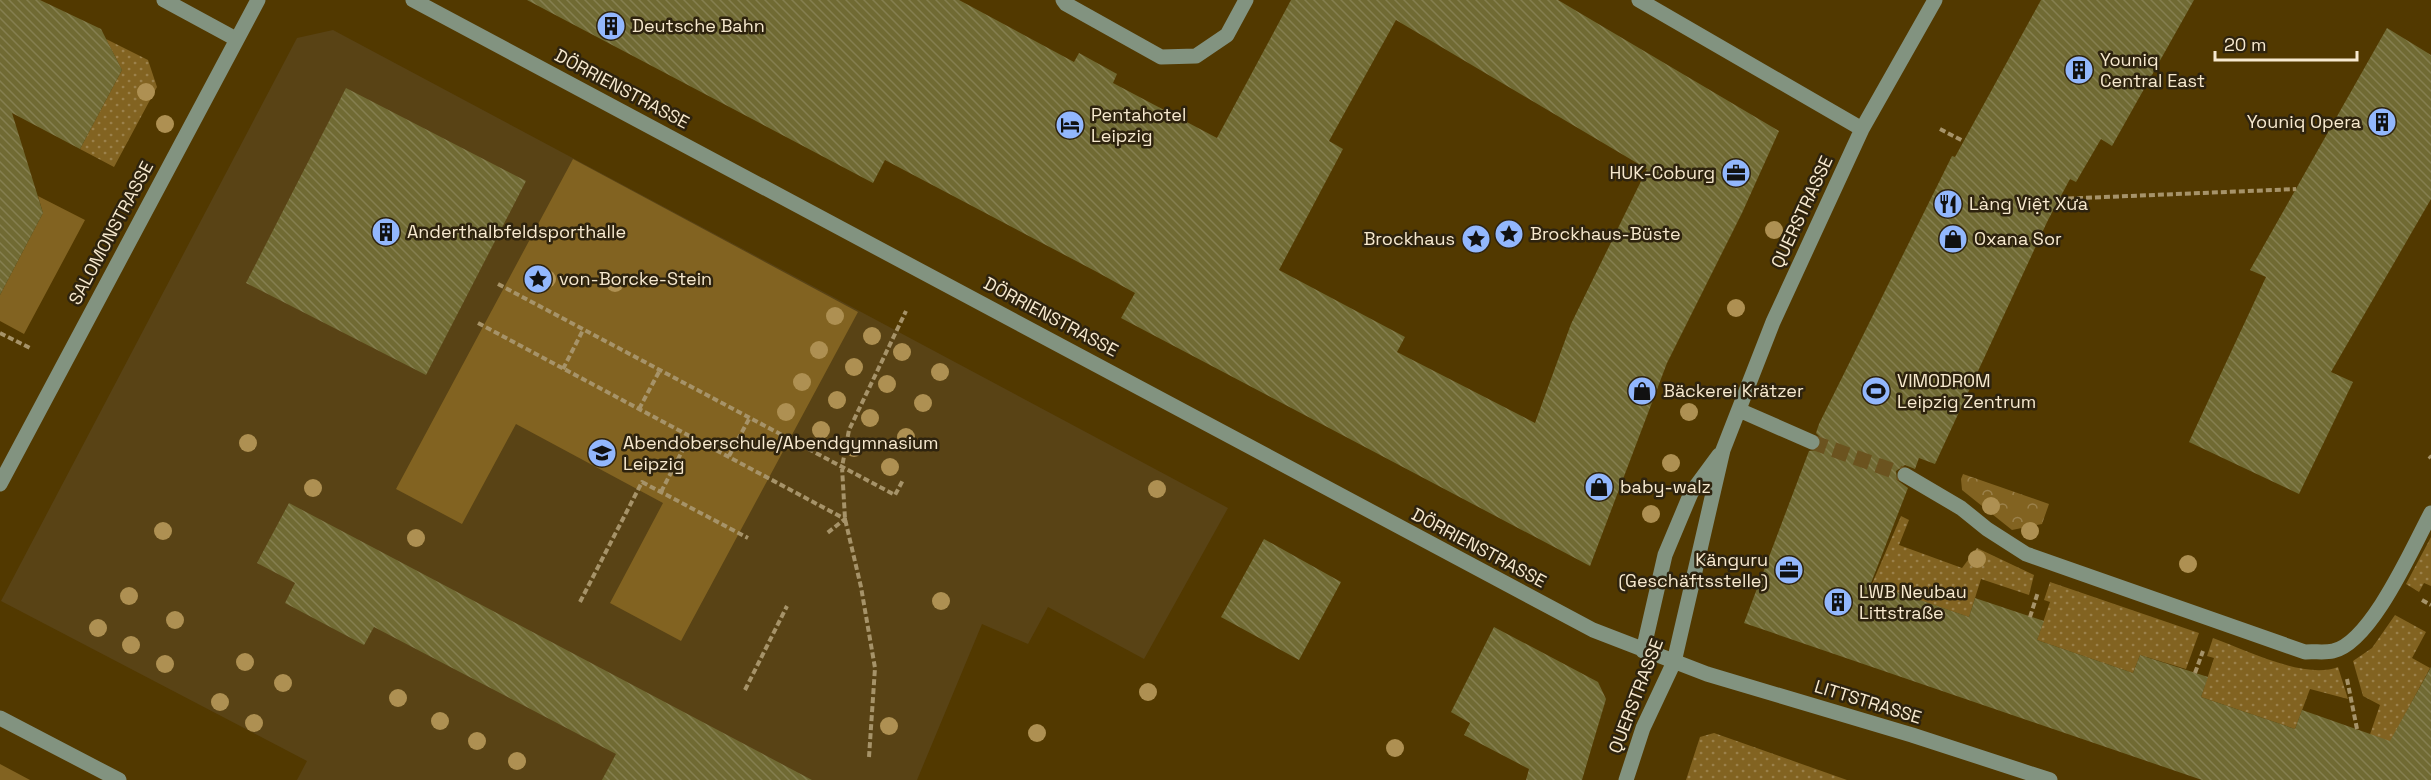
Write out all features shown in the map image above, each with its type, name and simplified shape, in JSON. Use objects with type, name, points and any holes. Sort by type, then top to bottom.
[{"type":"street","points":[[164,0],[236,39]]},
{"type":"street","name":"SALOMONSTRASSE","points":[[0,484],[258,0]]},
{"type":"street","name":"DÖRRIENSTRASSE","points":[[413,0],[1109,370],[1455,558],[1593,630],[1674,662]]},
{"type":"street","points":[[1063,0],[1066,4],[1161,57],[1196,56],[1227,35],[1246,0]]},
{"type":"street","points":[[1639,0],[1808,100],[1862,129]]},
{"type":"street","name":"QUERSTRASSE","points":[[1626,780],[1643,728],[1674,662],[1723,450],[1773,322],[1862,129],[1935,0]]},
{"type":"street","points":[[1739,410],[1812,442]]},
{"type":"street","name":"QUERSTRASSE","points":[[1643,651],[1665,555],[1691,494],[1723,450]]},
{"type":"street","points":[[1905,475],[1962,508],[1987,530],[2026,554],[2305,652],[2334,651],[2356,639],[2379,610],[2431,513]]},
{"type":"street","name":"LITTSTRASSE","points":[[1674,662],[2050,780]]},
{"type":"street","points":[[0,718],[118,780]]},
{"type":"path","points":[[1940,129],[1964,141]]},
{"type":"path","points":[[2059,199],[2296,189]]},
{"type":"path","points":[[498,284],[895,495],[903,480]]},
{"type":"path","points":[[869,757],[875,668],[861,587],[845,519],[842,467],[849,430],[906,311]]},
{"type":"path","points":[[478,323],[845,519]]},
{"type":"path","points":[[563,369],[583,330]]},
{"type":"path","points":[[0,333],[30,348]]},
{"type":"path","points":[[639,409],[660,370]]},
{"type":"path","points":[[729,456],[749,419]]},
{"type":"path","points":[[661,492],[690,436]]},
{"type":"path","points":[[580,602],[642,482],[748,538]]},
{"type":"path","points":[[826,534],[845,519]]},
{"type":"path","points":[[745,690],[787,606]]},
{"type":"path","points":[[2341,647],[2357,729]]},
{"type":"shaded area","name":"Abendoberschule/Abendgymnasium Leipzig","points":[[333,30],[1228,508],[1144,659],[1048,607],[1028,644],[982,624],[917,780],[297,780],[307,761],[1,601],[297,38]]},
{"type":"green space","points":[[106,39],[148,60],[157,87],[114,167],[80,149],[122,70]]},
{"type":"green space","points":[[573,159],[858,312],[681,641],[610,603],[663,503],[516,424],[462,524],[396,489]]},
{"type":"green space","points":[[38,196],[85,220],[24,334],[0,321],[0,295],[43,213]]},
{"type":"green space","points":[[1963,474],[2049,504],[2042,524],[2012,530],[1962,490]]},
{"type":"green space","points":[[1901,516],[1909,520],[1899,545],[1962,568],[1977,548],[2034,575],[2029,595],[1981,579],[1969,617],[1872,584]]},
{"type":"green space","points":[[2431,537],[2431,586],[2424,583],[2419,592],[2406,584]]},
{"type":"green space","points":[[2050,582],[2199,633],[2186,669],[2140,655],[2133,673],[2037,640],[2050,602],[2044,600]]},
{"type":"green space","points":[[2395,615],[2426,632],[2412,658],[2430,668],[2381,759],[2364,752],[2380,705],[2363,696],[2353,661],[2372,648]]},
{"type":"green space","points":[[2213,638],[2293,667],[2325,670],[2338,667],[2348,699],[2310,689],[2295,729],[2201,697],[2214,658],[2207,656]]},
{"type":"green space","points":[[1714,733],[1847,780],[1686,780],[1700,737]]},
{"type":"green space","points":[[0,764],[30,780],[0,780]]},
{"type":"building","points":[[0,0],[40,0],[101,29],[122,70],[80,149],[12,113],[43,213],[0,295]]},
{"type":"building","points":[[527,0],[959,0],[1074,62],[1079,53],[1117,74],[1113,83],[1217,138],[1291,0],[1558,0],[1779,131],[1742,213],[1667,363],[1590,566],[1121,318],[1135,293],[1097,272],[885,160],[873,183]],"holes":[[[1396,20],[1647,169],[1571,324],[1535,423],[1397,352],[1405,337],[1279,270],[1343,149],[1329,141]]]},
{"type":"building","points":[[2041,0],[2194,0],[2112,146],[2101,139],[2076,182],[2070,179],[2048,220],[1935,464],[1919,458],[1915,469],[1905,465],[1896,471],[1897,480],[1908,488],[1871,583],[1969,617],[1975,598],[2044,621],[2037,640],[2133,673],[2140,655],[2208,677],[2201,697],[2295,729],[2302,710],[2390,741],[2431,667],[2431,780],[2202,780],[1744,623],[1809,451],[1817,450],[1821,445],[1820,437],[1816,433],[1819,424],[1952,156],[1955,157]]},
{"type":"building","points":[[2387,28],[2431,55],[2431,199],[2331,372],[2353,382],[2299,494],[2189,442],[2266,277],[2250,270]]},
{"type":"building","name":"Anderthalbfeldsporthalle","points":[[346,88],[526,181],[426,375],[246,283]]},
{"type":"building","points":[[289,503],[812,780],[602,780],[616,754],[374,627],[364,645],[285,603],[295,583],[257,563]]},
{"type":"building","points":[[1264,539],[1341,582],[1299,660],[1221,617]]},
{"type":"building","points":[[1494,627],[1598,682],[1606,699],[1582,780],[1526,780],[1529,769],[1464,735],[1470,723],[1451,712]]},
{"type":"tunnel","points":[[1812,442],[1905,475]]},
{"type":"place","name":"Deutsche Bahn","points":[[611,26]]},
{"type":"place","name":"Youniq Central East","points":[[2079,70]]},
{"type":"place","name":"Youniq Opera","points":[[2382,122]]},
{"type":"place","name":"Pentahotel Leipzig","points":[[1070,125]]},
{"type":"place","name":"HUK-Coburg","points":[[1736,173]]},
{"type":"place","name":"Làng Việt Xưa","points":[[1948,204]]},
{"type":"place","name":"Anderthalbfeldsporthalle","points":[[386,232]]},
{"type":"place","name":"Brockhaus-Büste","points":[[1509,234]]},
{"type":"place","name":"Brockhaus","points":[[1476,239]]},
{"type":"place","name":"Oxana Sor","points":[[1953,239]]},
{"type":"place","name":"von-Borcke-Stein","points":[[538,279]]},
{"type":"place","name":"Bäckerei Krätzer","points":[[1642,391]]},
{"type":"place","name":"VIMODROM Leipzig Zentrum","points":[[1876,391]]},
{"type":"place","name":"Abendoberschule/Abendgymnasium Leipzig","points":[[602,453]]},
{"type":"place","name":"baby-walz","points":[[1599,487]]},
{"type":"place","name":"Känguru (Geschäftsstelle)","points":[[1789,570]]},
{"type":"place","name":"LWB Neubau Littstraße","points":[[1838,602]]}]
